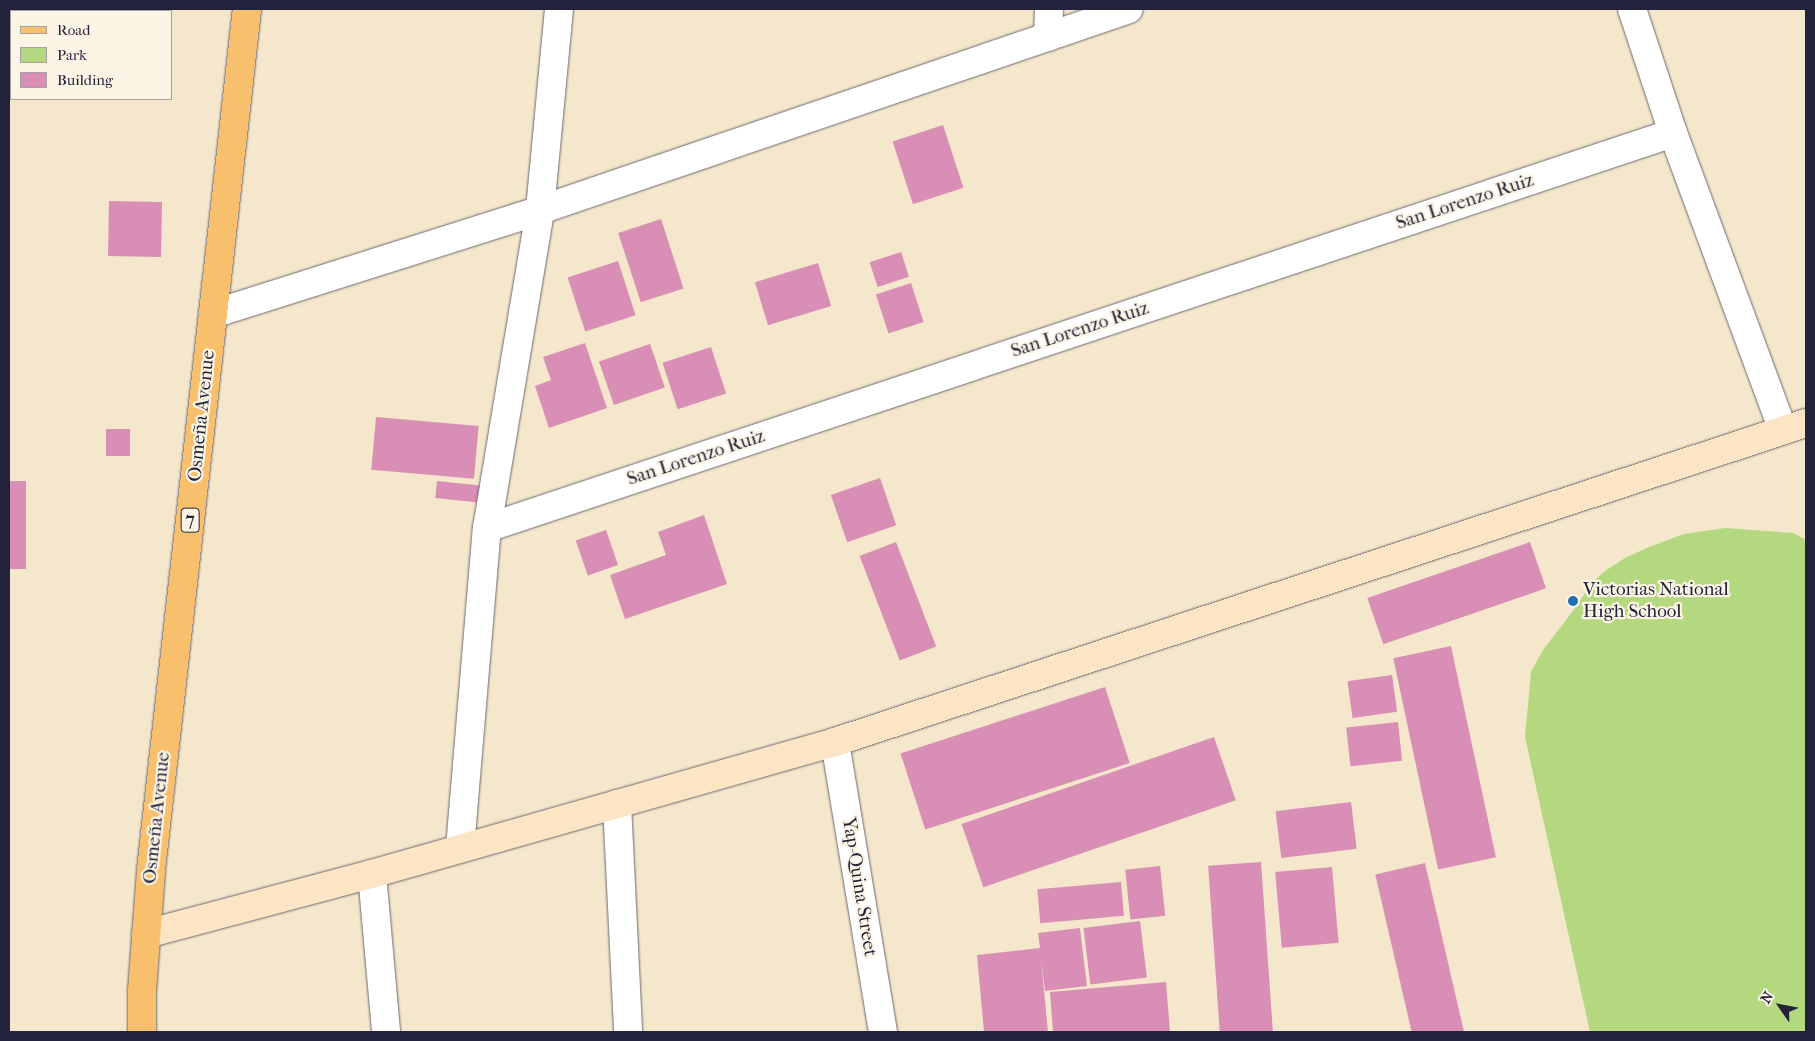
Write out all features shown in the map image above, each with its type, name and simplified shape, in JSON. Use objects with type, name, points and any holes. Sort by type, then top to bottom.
[{"type":"main road","name":"Osmeña Avenue","points":[[142,1032],[146,934],[247,9]]},
{"type":"street","points":[[460,848],[487,528],[540,210],[559,9]]},
{"type":"street","points":[[1048,38],[1049,9]]},
{"type":"street","points":[[213,314],[540,210],[1129,9]]},
{"type":"street","points":[[146,934],[372,874],[835,742],[1794,427],[1673,133],[1632,9]]},
{"type":"street","name":"San Lorenzo Ruiz","points":[[487,528],[1673,133]]},
{"type":"street","name":"Yap-Quina Street","points":[[835,742],[883,1032]]},
{"type":"street","points":[[617,804],[628,1032]]},
{"type":"street","points":[[372,874],[386,1032]]},
{"type":"green space","points":[[1725,528],[1793,533],[1806,540],[1806,1032],[1590,1032],[1525,737],[1531,672],[1543,650],[1591,584],[1605,571],[1625,558],[1684,534]]},
{"type":"building","points":[[943,125],[963,188],[913,204],[893,141]]},
{"type":"building","points":[[109,201],[162,202],[161,257],[108,256]]},
{"type":"building","points":[[661,219],[684,288],[641,302],[618,233]]},
{"type":"building","points":[[901,252],[909,277],[878,287],[870,262]]},
{"type":"building","points":[[618,261],[636,315],[585,332],[568,277]]},
{"type":"building","points":[[818,263],[831,306],[768,325],[755,282]]},
{"type":"building","points":[[911,283],[924,322],[888,333],[876,294]]},
{"type":"building","points":[[585,343],[607,408],[549,428],[535,386],[551,380],[543,357]]},
{"type":"building","points":[[650,344],[665,387],[614,405],[599,362]]},
{"type":"building","points":[[711,347],[726,394],[678,409],[662,363]]},
{"type":"building","points":[[376,417],[479,426],[474,479],[371,470]]},
{"type":"building","points":[[106,429],[130,429],[130,456],[106,456]]},
{"type":"building","points":[[880,478],[896,525],[847,542],[831,495]]},
{"type":"building","points":[[9,481],[26,481],[26,569],[9,569]]},
{"type":"building","points":[[437,481],[485,486],[483,503],[435,498]]},
{"type":"building","points":[[704,515],[727,584],[625,619],[610,575],[666,555],[658,532]]},
{"type":"building","points":[[606,530],[618,565],[588,575],[576,540]]},
{"type":"building","points":[[896,542],[936,647],[900,661],[860,556]]},
{"type":"building","points":[[1530,542],[1546,588],[1383,644],[1367,598]]},
{"type":"building","points":[[1451,646],[1496,857],[1438,870],[1393,658]]},
{"type":"building","points":[[1392,675],[1397,712],[1353,718],[1347,681]]},
{"type":"building","points":[[1105,687],[1130,763],[925,830],[901,753]]},
{"type":"building","points":[[1398,722],[1402,761],[1350,766],[1346,727]]},
{"type":"building","points":[[1214,737],[1236,800],[983,887],[962,824]]},
{"type":"building","points":[[1351,802],[1357,849],[1281,858],[1276,811]]},
{"type":"building","points":[[1261,862],[1273,1032],[1220,1032],[1208,866]]},
{"type":"building","points":[[1425,863],[1464,1032],[1412,1032],[1375,874]]},
{"type":"building","points":[[1160,866],[1165,916],[1130,919],[1125,870]]},
{"type":"building","points":[[1332,867],[1339,943],[1282,948],[1275,872]]},
{"type":"building","points":[[1121,882],[1124,916],[1040,923],[1037,889]]},
{"type":"building","points":[[1140,921],[1147,978],[1090,985],[1083,928]]},
{"type":"building","points":[[1080,928],[1087,986],[1045,991],[1041,959],[1048,1032],[984,1032],[977,955],[1040,948],[1038,933]]},
{"type":"building","points":[[1166,982],[1170,1032],[1053,1032],[1050,992]]},
{"type":"place","name":"Victorias National High School","points":[[1573,601]]}]
